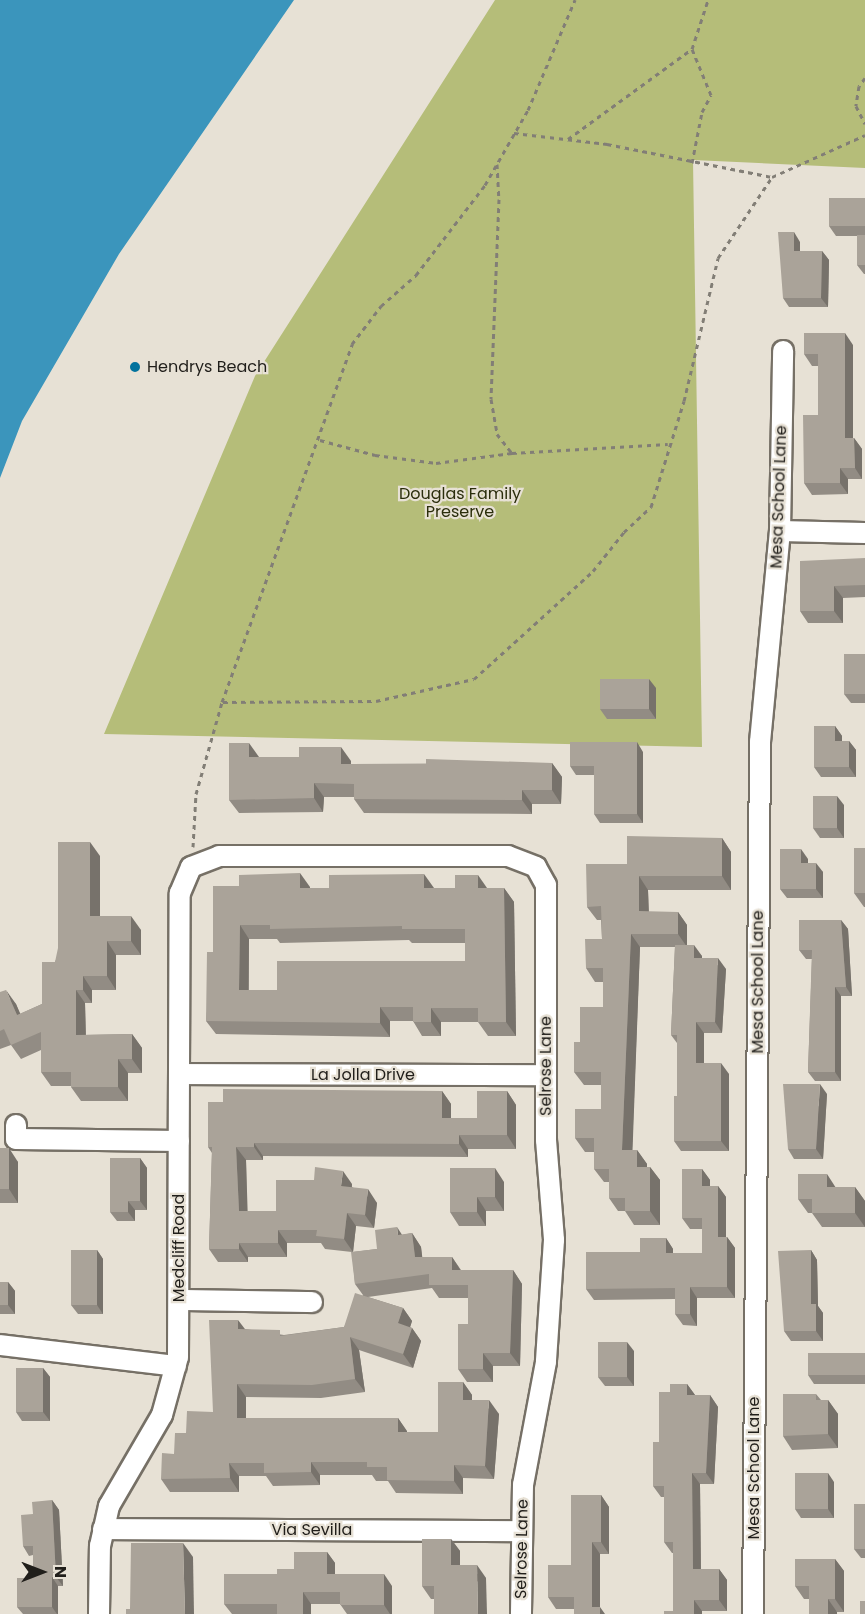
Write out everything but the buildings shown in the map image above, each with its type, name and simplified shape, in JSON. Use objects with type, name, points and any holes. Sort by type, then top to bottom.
[{"type":"street","name":"Mesa School Lane","points":[[753,1614],[760,742],[780,531],[783,351]]},
{"type":"street","points":[[780,531],[865,533]]},
{"type":"street","name":"Selrose Lane","points":[[191,867],[219,856],[508,856],[528,861],[542,875],[547,894],[548,1197],[554,1240],[546,1362],[523,1485],[521,1614]]},
{"type":"street","name":"Medcliff Road","points":[[99,1614],[103,1529],[118,1485],[162,1415],[176,1366],[179,1300],[180,893],[191,867]]},
{"type":"street","name":"La Jolla Drive","points":[[179,1074],[546,1075]]},
{"type":"street","points":[[16,1125],[16,1139],[179,1141]]},
{"type":"street","points":[[179,1300],[312,1302]]},
{"type":"street","points":[[0,1345],[176,1366]]},
{"type":"street","name":"Via Sevilla","points":[[103,1529],[522,1531]]},
{"type":"path","points":[[191,867],[196,794],[222,702],[320,440],[352,344],[381,306],[416,275],[497,163],[528,110],[575,0]]},
{"type":"path","points":[[566,140],[692,49],[708,0]]},
{"type":"path","points":[[692,49],[711,95],[702,112],[692,163]]},
{"type":"path","points":[[865,78],[859,86],[856,106],[865,124]]},
{"type":"path","points":[[514,134],[607,144],[692,163],[772,177]]},
{"type":"path","points":[[222,702],[376,702],[474,679],[593,571],[624,532],[651,507],[668,444],[684,401],[718,258],[772,177],[865,135]]},
{"type":"path","points":[[497,163],[499,199],[491,399],[497,434],[512,453]]},
{"type":"path","points":[[320,440],[375,455],[436,463],[512,453],[668,444]]},
{"type":"green space","name":"Douglas Family Preserve","points":[[495,0],[865,0],[865,168],[693,160],[702,747],[104,734],[255,376]]},
{"type":"water","points":[[0,0],[294,0],[119,254],[22,421],[0,478]]},
{"type":"place","name":"Hendrys Beach","points":[[135,367]]}]
